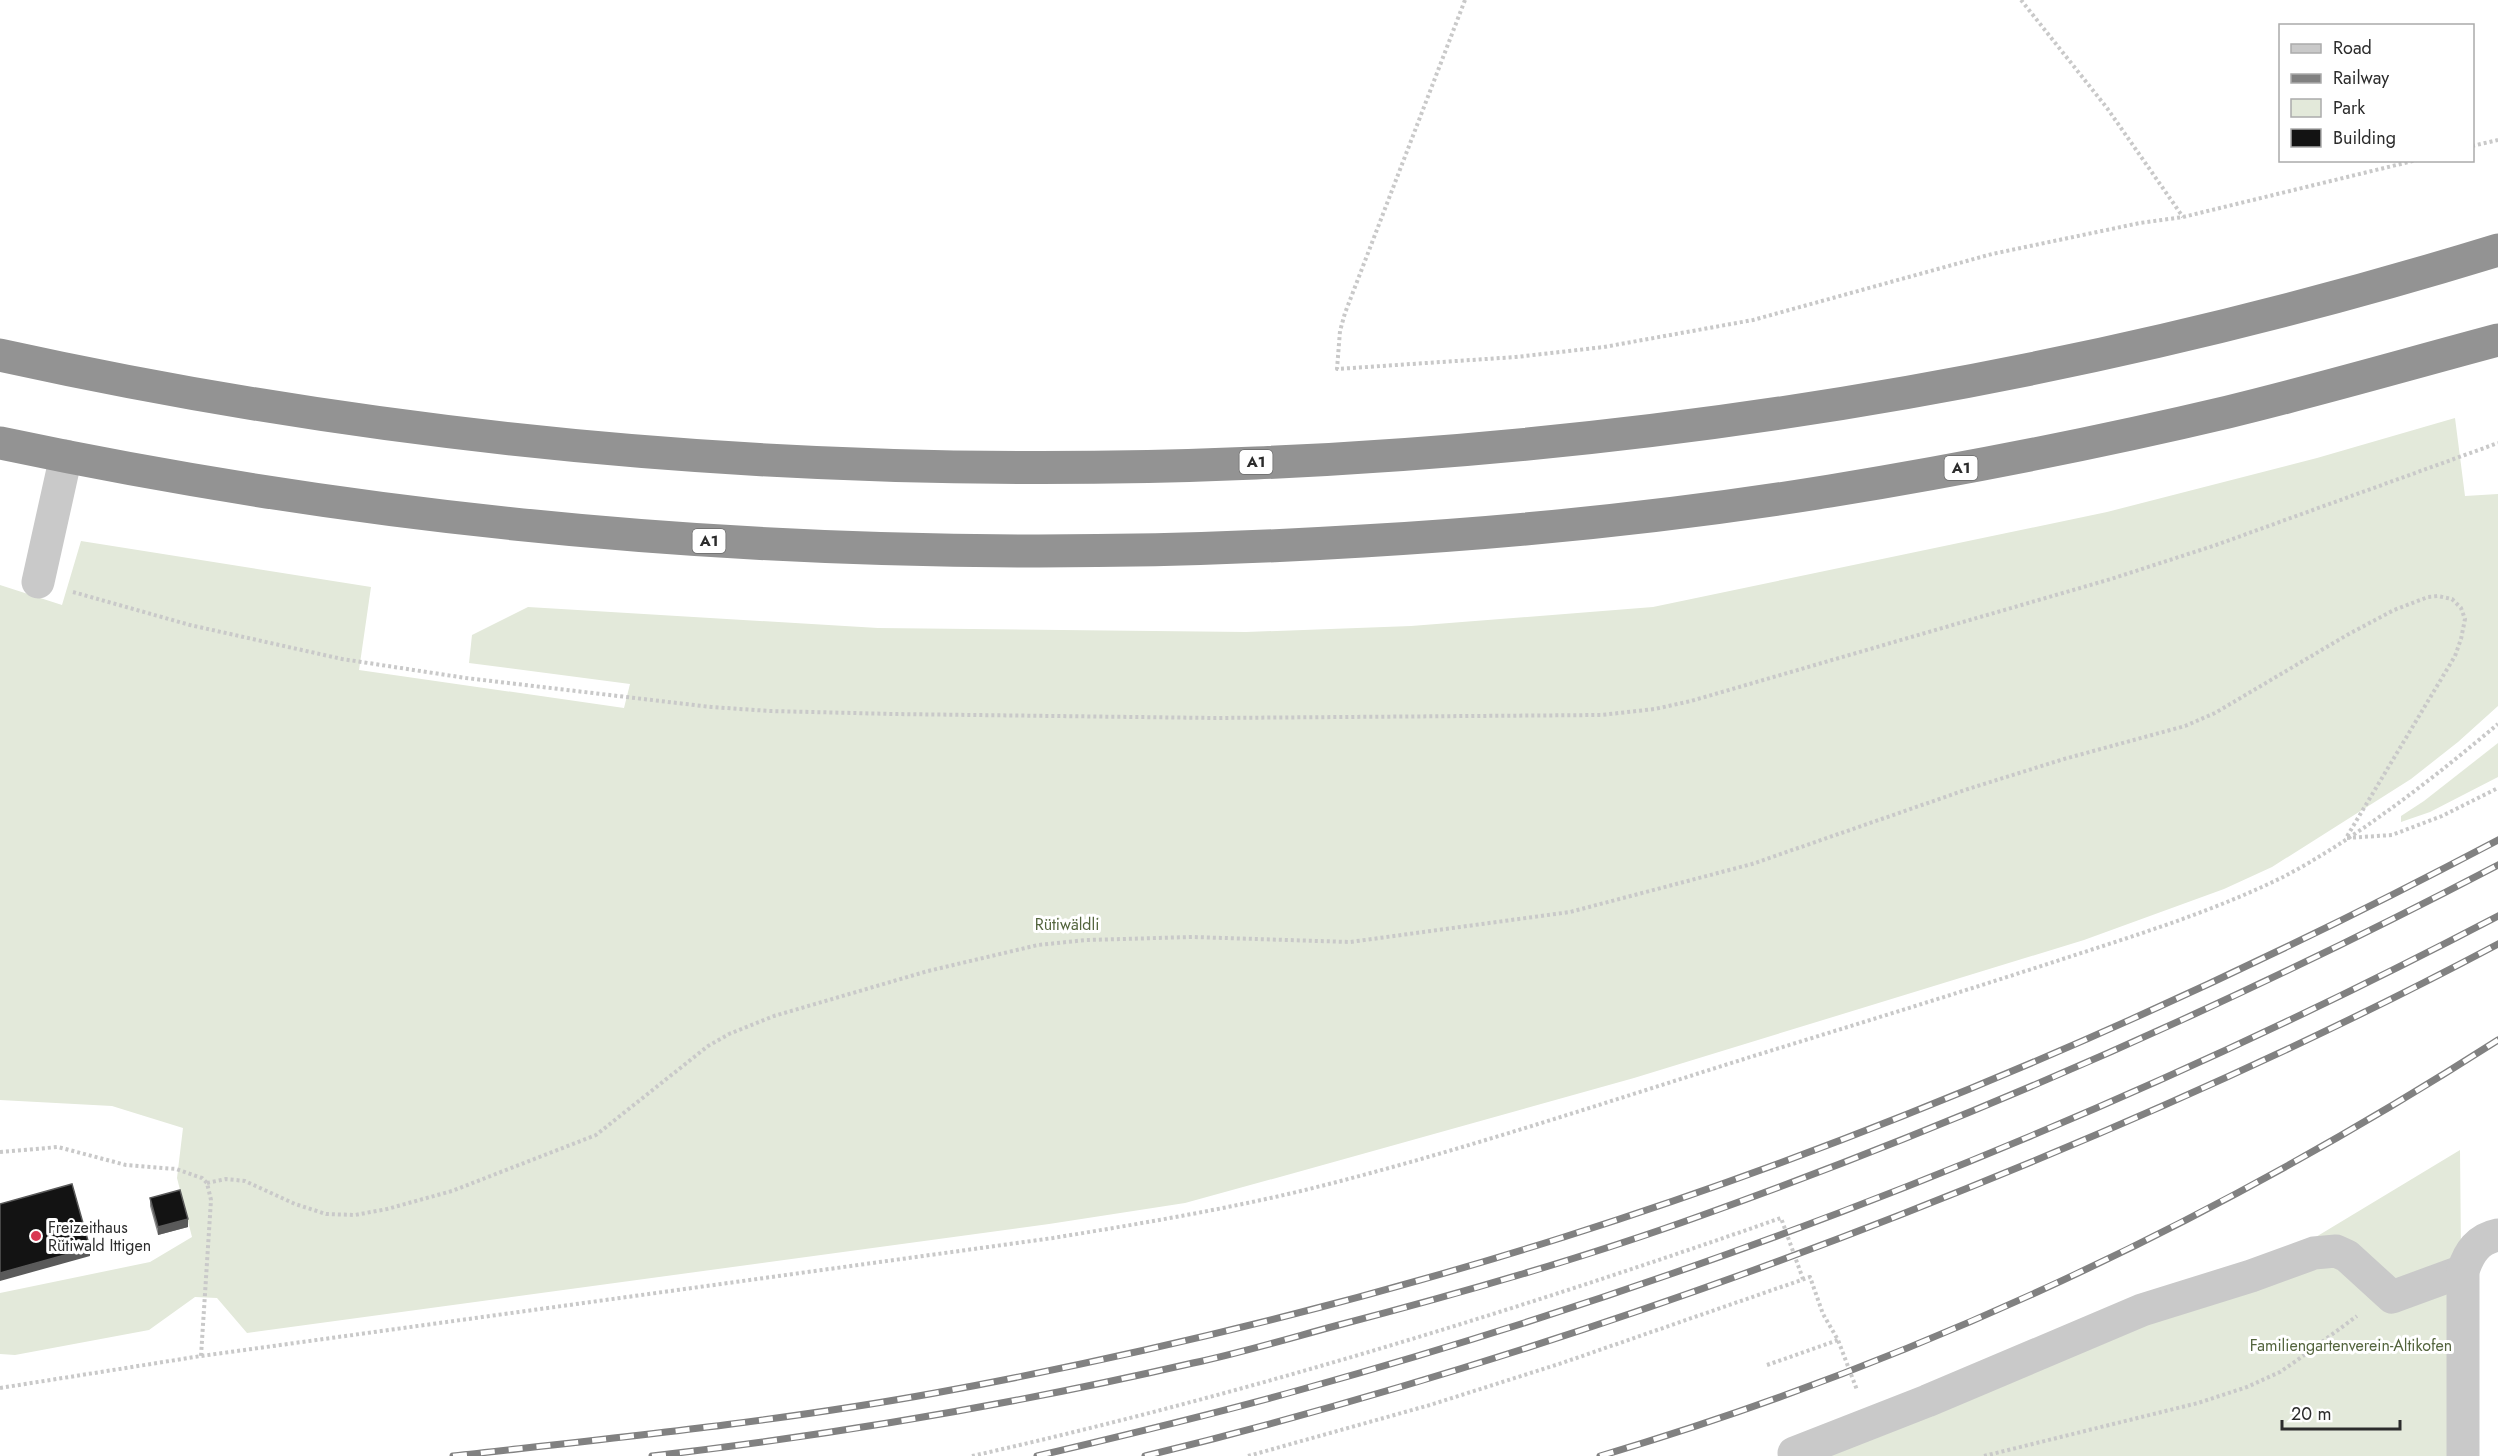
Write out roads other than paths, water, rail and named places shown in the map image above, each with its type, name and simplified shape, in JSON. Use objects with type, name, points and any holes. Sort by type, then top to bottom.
[{"type":"highway","name":"A1","points":[[0,355],[151,385],[335,416],[640,450],[880,464],[1075,467],[1206,464],[1405,454],[1510,445],[1827,406],[1996,375],[2146,344],[2309,304],[2498,250]]},
{"type":"highway","name":"A1","points":[[0,443],[318,500],[430,515],[643,536],[866,550],[983,552],[1080,552],[1312,544],[1597,522],[1838,490],[2021,457],[2149,430],[2329,386],[2498,340]]},
{"type":"street","points":[[38,582],[66,456]]},
{"type":"street","points":[[2463,1456],[2463,1271],[2474,1247],[2483,1240],[2498,1235]]},
{"type":"street","points":[[1794,1453],[1927,1401],[2142,1310],[2251,1276],[2314,1253],[2341,1253],[2392,1297],[2463,1271]]},
{"type":"railway","points":[[453,1456],[755,1421],[935,1393],[1173,1344],[1330,1305],[1487,1261],[1684,1197],[1804,1154],[2040,1060],[2271,954],[2498,840]]},
{"type":"railway","points":[[652,1456],[924,1417],[1126,1378],[1228,1355],[1381,1314],[1610,1247],[1700,1216],[1904,1139],[2105,1054],[2303,963],[2498,865]]},
{"type":"railway","points":[[1037,1456],[1237,1407],[1457,1344],[1611,1295],[1762,1241],[1913,1184],[2062,1123],[2209,1058],[2354,989],[2498,916]]},
{"type":"railway","points":[[1145,1456],[1370,1396],[1482,1362],[1593,1326],[1812,1249],[2029,1163],[2207,1086],[2383,1003],[2498,944]]},
{"type":"railway","points":[[1600,1456],[1718,1418],[1835,1376],[1951,1330],[2064,1279],[2176,1225],[2285,1167],[2393,1105],[2498,1040]]},
{"type":"place","name":"Freizeithaus Rütiwald Ittigen","points":[[36,1236]]},
{"type":"park label","name":"Rütiwäldli","points":[[1067,924]]},
{"type":"park label","name":"Familiengartenverein-Altikofen","points":[[2351,1345]]}]
